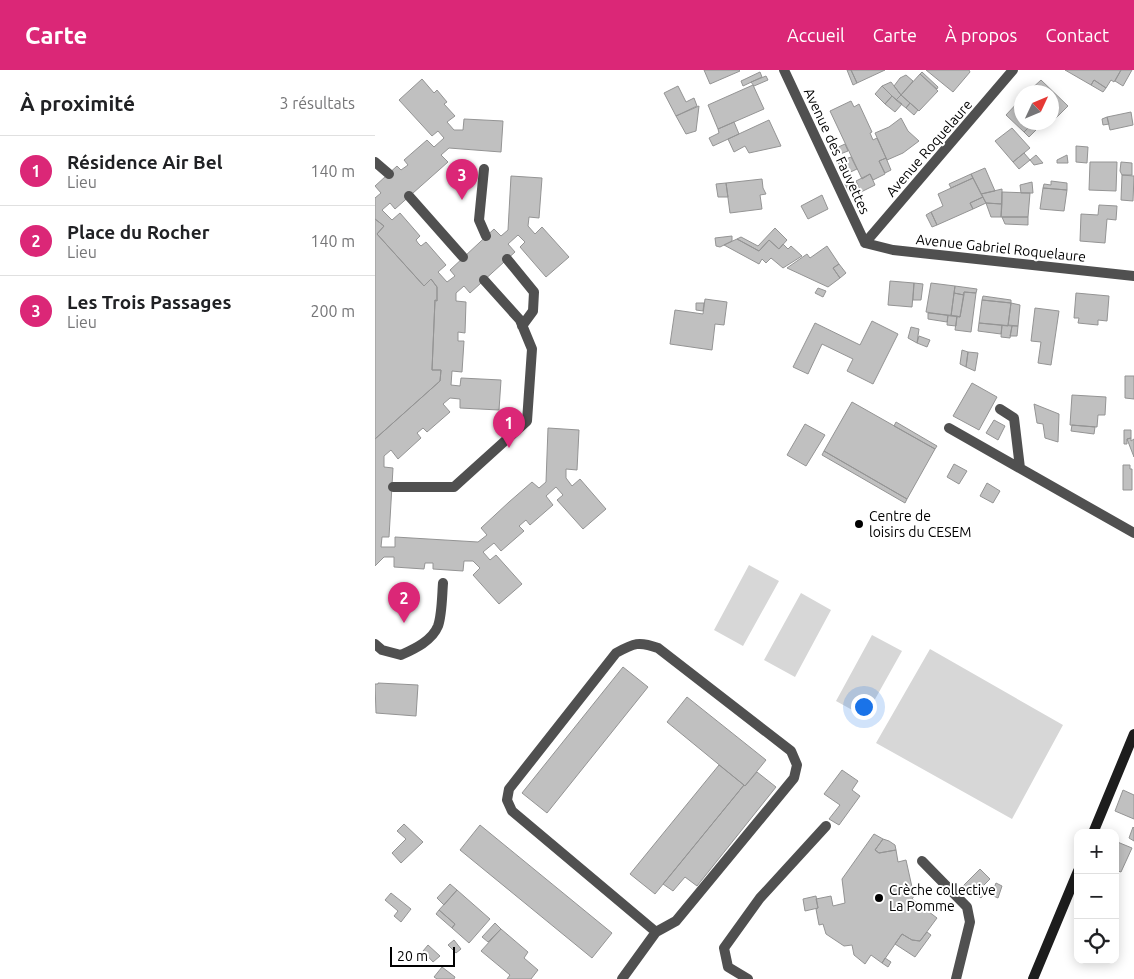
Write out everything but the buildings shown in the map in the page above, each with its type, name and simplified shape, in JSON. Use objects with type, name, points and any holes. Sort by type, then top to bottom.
[{"type":"street","name":"Avenue des Fauvettes","points":[[783,70],[865,243]]},
{"type":"street","name":"Avenue Roquelaure","points":[[865,243],[1013,70]]},
{"type":"street","points":[[375,162],[389,174]]},
{"type":"street","points":[[484,169],[479,220],[486,236]]},
{"type":"street","points":[[409,196],[463,257]]},
{"type":"street","name":"Avenue Gabriel Roquelaure","points":[[865,243],[893,250],[1134,276]]},
{"type":"street","points":[[507,260],[534,292],[533,311],[522,326]]},
{"type":"street","points":[[393,487],[454,487],[527,421],[532,349],[520,320],[484,280]]},
{"type":"street","points":[[1000,409],[1014,418],[1020,468]]},
{"type":"street","points":[[949,428],[1134,533]]},
{"type":"street","points":[[375,644],[382,650],[401,655],[418,647],[431,636],[438,627],[443,583]]},
{"type":"street","points":[[623,979],[656,932],[676,921],[795,778],[797,765],[791,751],[659,648],[644,643],[632,644],[616,653],[509,789],[507,800],[512,811],[656,932]]},
{"type":"street","points":[[1095,829],[1133,739]]},
{"type":"street","points":[[748,979],[729,967],[724,948],[760,898],[826,826]]},
{"type":"street","points":[[923,861],[967,907],[969,922],[956,979]]},
{"type":"street","points":[[1033,979],[1077,874]]},
{"type":"shaded area","points":[[749,565],[779,581],[743,646],[714,630]]},
{"type":"shaded area","points":[[801,593],[831,610],[795,677],[764,660]]},
{"type":"shaded area","points":[[872,635],[902,651],[865,717],[836,701]]},
{"type":"shaded area","points":[[930,649],[1063,725],[1012,819],[876,743]]},
{"type":"place","name":"Les Trois Passages","points":[[462,200]]},
{"type":"place","name":"Résidence Air Bel","points":[[509,448]]},
{"type":"place","name":"Centre de loisirs du CESEM","points":[[859,524]]},
{"type":"place","name":"Place du Rocher","points":[[404,623]]},
{"type":"place","name":"Crèche collective La Pomme","points":[[879,898]]}]
